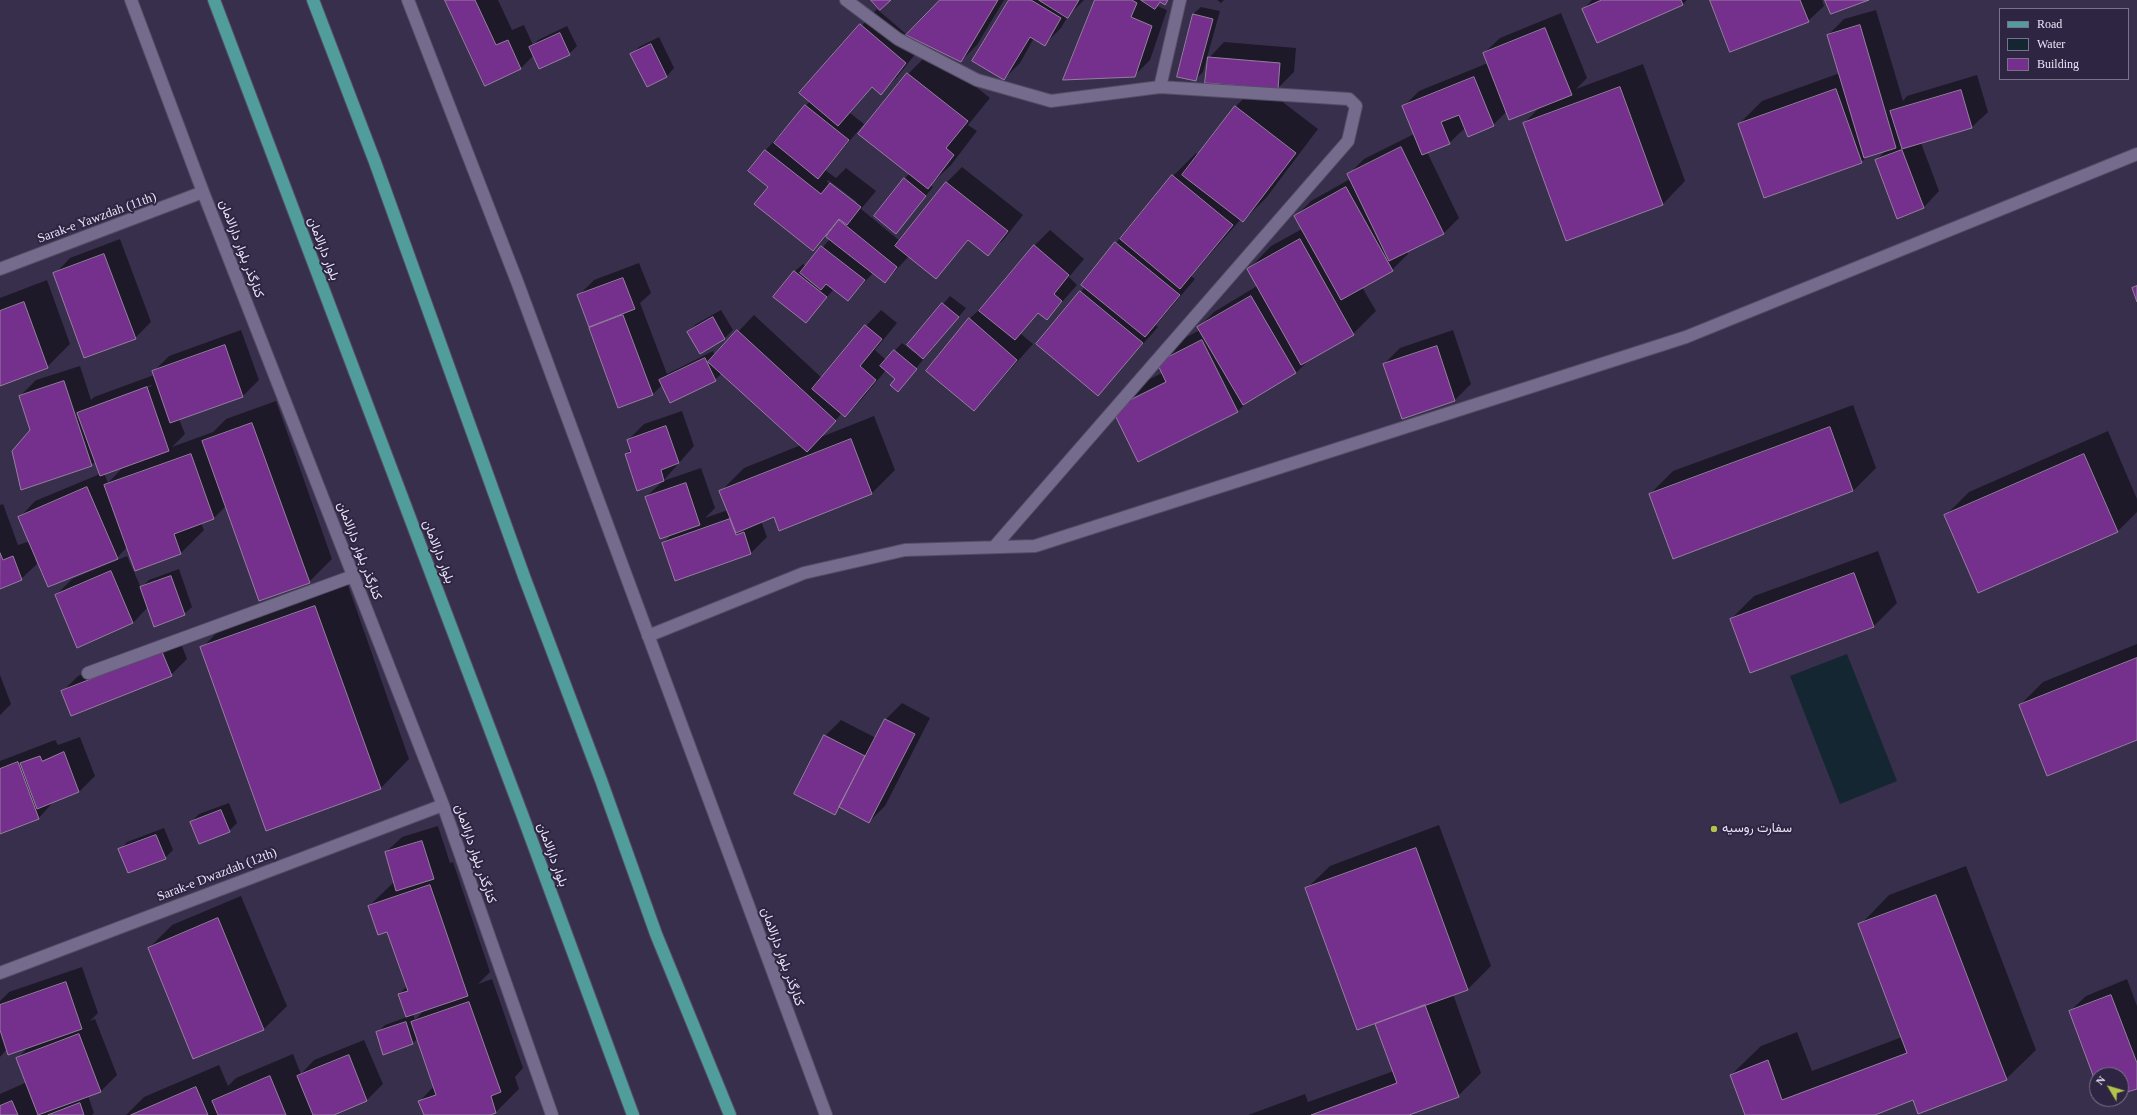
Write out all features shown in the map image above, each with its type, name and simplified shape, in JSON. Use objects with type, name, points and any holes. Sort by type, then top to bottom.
[{"type":"main road","name":"بلوار دارالامان","points":[[214,0],[522,814],[633,1115]]},
{"type":"main road","points":[[313,0],[375,162],[525,579],[602,780],[656,934],[730,1115]]},
{"type":"street","name":"کنارگذر بلوار دارالامان","points":[[131,0],[203,192],[443,805],[552,1115]]},
{"type":"street","name":"کنارگذر بلوار دارالامان","points":[[408,0],[518,284],[826,1115]]},
{"type":"street","points":[[846,0],[898,39],[977,80],[1051,101],[1160,87],[1349,98],[1356,106],[1348,141],[995,546]]},
{"type":"street","points":[[1160,87],[1180,0]]},
{"type":"street","points":[[648,636],[804,573],[905,550],[995,546],[1035,546],[1686,337],[2137,154]]},
{"type":"street","name":"Sarak-e Yawzdah (11th)","points":[[0,269],[203,192]]},
{"type":"street","points":[[88,673],[353,576]]},
{"type":"street","name":"Sarak-e Dwazdah (12th)","points":[[0,973],[443,805]]},
{"type":"water","points":[[1847,654],[1897,781],[1840,804],[1790,676]]},
{"type":"building","points":[[445,0],[475,0],[496,45],[508,40],[521,69],[485,86]]},
{"type":"building","points":[[871,0],[891,0],[880,10]]},
{"type":"building","points":[[940,0],[998,0],[961,62],[906,35]]},
{"type":"building","points":[[1009,0],[1031,0],[1061,18],[1045,46],[1030,37],[1004,80],[972,61]]},
{"type":"building","points":[[1039,0],[1079,0],[1068,18]]},
{"type":"building","points":[[1095,0],[1132,0],[1137,3],[1131,17],[1152,26],[1135,77],[1063,80]]},
{"type":"building","points":[[1141,0],[1168,0],[1165,5],[1160,2],[1155,9]]},
{"type":"building","points":[[1602,0],[1681,0],[1683,5],[1597,43],[1582,9]]},
{"type":"building","points":[[1710,0],[1800,0],[1809,22],[1730,52]]},
{"type":"building","points":[[1825,0],[1869,0],[1831,14]]},
{"type":"building","points":[[1193,14],[1213,19],[1196,81],[1177,77]]},
{"type":"building","points":[[860,24],[906,63],[881,95],[872,87],[838,126],[799,93]]},
{"type":"building","points":[[1860,25],[1896,148],[1864,158],[1827,35]]},
{"type":"building","points":[[1545,28],[1572,95],[1509,120],[1483,53]]},
{"type":"building","points":[[560,33],[570,55],[539,69],[529,47]]},
{"type":"building","points":[[651,44],[667,77],[647,87],[630,54]]},
{"type":"building","points":[[1208,57],[1280,63],[1278,89],[1205,83]]},
{"type":"building","points":[[907,73],[968,121],[946,148],[954,155],[928,189],[858,134]]},
{"type":"building","points":[[1474,77],[1494,126],[1468,137],[1459,115],[1441,122],[1450,144],[1422,155],[1402,106]]},
{"type":"building","points":[[1620,87],[1663,205],[1566,241],[1523,123]]},
{"type":"building","points":[[1836,89],[1862,163],[1764,198],[1738,124]]},
{"type":"building","points":[[1961,90],[1972,128],[1902,149],[1890,111]]},
{"type":"building","points":[[805,105],[849,140],[818,179],[774,143]]},
{"type":"building","points":[[1235,106],[1296,153],[1243,222],[1182,175]]},
{"type":"building","points":[[1401,147],[1444,234],[1389,261],[1347,174]]},
{"type":"building","points":[[765,150],[821,194],[830,183],[861,207],[847,225],[839,219],[813,251],[754,204],[768,187],[748,171]]},
{"type":"building","points":[[1902,150],[1924,208],[1897,219],[1875,160]]},
{"type":"building","points":[[1172,175],[1233,225],[1180,289],[1120,239]]},
{"type":"building","points":[[904,178],[926,196],[896,234],[874,216]]},
{"type":"building","points":[[946,182],[1008,231],[988,256],[968,240],[936,279],[895,246]]},
{"type":"building","points":[[1346,187],[1393,271],[1341,300],[1294,216]]},
{"type":"building","points":[[839,220],[897,267],[885,283],[826,237]]},
{"type":"building","points":[[1300,239],[1354,335],[1301,365],[1247,269]]},
{"type":"building","points":[[1115,242],[1180,295],[1145,337],[1081,285]]},
{"type":"building","points":[[1034,245],[1069,275],[1054,294],[1062,301],[1047,320],[1038,313],[1015,340],[979,311]]},
{"type":"building","points":[[821,246],[865,280],[848,301],[826,284],[821,290],[800,273]]},
{"type":"building","points":[[104,254],[136,339],[84,358],[53,273]]},
{"type":"building","points":[[794,271],[827,297],[806,323],[773,297]]},
{"type":"building","points":[[623,278],[635,309],[589,327],[577,295]]},
{"type":"building","points":[[2137,286],[2137,302],[2132,288]]},
{"type":"building","points":[[1080,291],[1143,343],[1098,396],[1036,344]]},
{"type":"building","points":[[1251,296],[1296,373],[1243,405],[1197,327]]},
{"type":"building","points":[[24,302],[48,368],[0,386],[0,311]]},
{"type":"building","points":[[942,303],[959,317],[923,359],[907,345]]},
{"type":"building","points":[[623,315],[653,395],[618,408],[589,328]]},
{"type":"building","points":[[713,317],[725,339],[700,354],[687,332]]},
{"type":"building","points":[[969,318],[1017,360],[974,411],[926,371]]},
{"type":"building","points":[[865,325],[882,339],[860,366],[876,380],[845,417],[812,389]]},
{"type":"building","points":[[737,330],[836,421],[807,452],[708,362]]},
{"type":"building","points":[[1202,340],[1238,412],[1138,462],[1112,409],[1166,382],[1157,363]]},
{"type":"building","points":[[225,345],[243,397],[170,423],[152,371]]},
{"type":"building","points":[[1437,346],[1455,401],[1402,419],[1383,364]]},
{"type":"building","points":[[894,350],[917,369],[898,392],[890,385],[895,379],[880,366]]},
{"type":"building","points":[[705,358],[716,381],[670,403],[659,380]]},
{"type":"building","points":[[64,381],[92,466],[21,490],[12,451],[30,430],[19,396]]},
{"type":"building","points":[[147,387],[169,451],[100,476],[77,413]]},
{"type":"building","points":[[252,423],[310,583],[259,601],[202,441]]},
{"type":"building","points":[[666,426],[679,463],[661,470],[664,481],[637,491],[625,454],[631,452],[627,440]]},
{"type":"building","points":[[1830,427],[1853,491],[1673,559],[1649,494]]},
{"type":"building","points":[[851,439],[872,494],[779,531],[774,517],[736,533],[719,491]]},
{"type":"building","points":[[191,454],[214,519],[174,534],[181,554],[135,571],[104,485]]},
{"type":"building","points":[[2084,454],[2118,532],[1978,593],[1944,515]]},
{"type":"building","points":[[686,483],[700,525],[660,539],[645,497]]},
{"type":"building","points":[[87,487],[118,559],[48,587],[18,517]]},
{"type":"building","points":[[730,519],[736,535],[744,532],[751,554],[675,581],[662,543]]},
{"type":"building","points":[[0,553],[3,560],[13,556],[22,580],[0,589]]},
{"type":"building","points":[[111,571],[133,623],[77,648],[55,595]]},
{"type":"building","points":[[1854,573],[1874,627],[1750,673],[1730,619]]},
{"type":"building","points":[[171,576],[185,615],[154,627],[140,587]]},
{"type":"building","points":[[315,606],[381,789],[266,831],[200,647]]},
{"type":"building","points":[[162,652],[172,676],[71,716],[61,691]]},
{"type":"building","points":[[2137,658],[2137,740],[2047,776],[2019,705]]},
{"type":"building","points":[[885,719],[915,734],[869,823],[839,807]]},
{"type":"building","points":[[824,735],[865,756],[835,815],[794,794]]},
{"type":"building","points":[[64,752],[79,792],[37,809],[20,763],[40,756],[42,761]]},
{"type":"building","points":[[18,762],[39,819],[0,834],[0,769]]},
{"type":"building","points":[[221,810],[230,832],[199,844],[190,822]]},
{"type":"building","points":[[156,835],[166,859],[128,873],[118,849]]},
{"type":"building","points":[[422,841],[434,879],[396,891],[385,852]]},
{"type":"building","points":[[1416,848],[1468,990],[1357,1030],[1305,888]]},
{"type":"building","points":[[430,885],[468,996],[406,1017],[398,994],[408,991],[387,932],[378,935],[368,906]]},
{"type":"building","points":[[1936,895],[2007,1080],[1918,1114],[1913,1100],[1875,1115],[1745,1115],[1730,1075],[1768,1060],[1782,1100],[1907,1053],[1858,924]]},
{"type":"building","points":[[218,918],[264,1030],[193,1059],[148,948]]},
{"type":"building","points":[[66,982],[82,1029],[8,1055],[0,1030],[0,1005]]},
{"type":"building","points":[[2111,995],[2137,1063],[2137,1089],[2129,1092],[2129,1067],[2090,1067],[2069,1011]]},
{"type":"building","points":[[469,1002],[501,1092],[491,1096],[496,1113],[490,1115],[424,1115],[418,1101],[436,1095],[411,1022]]},
{"type":"building","points":[[1425,1005],[1459,1097],[1409,1115],[1311,1115],[1397,1083],[1375,1024]]},
{"type":"building","points":[[406,1022],[413,1044],[383,1055],[376,1032]]},
{"type":"building","points":[[79,1034],[101,1092],[38,1115],[16,1058]]},
{"type":"building","points":[[349,1055],[367,1101],[334,1115],[313,1115],[297,1076]]},
{"type":"building","points":[[270,1076],[286,1115],[218,1115],[212,1101]]},
{"type":"building","points":[[196,1087],[208,1115],[131,1115]]},
{"type":"building","points":[[12,1101],[18,1115],[0,1115],[0,1106]]},
{"type":"building","points":[[80,1103],[84,1115],[48,1115]]},
{"type":"place","name":"سفارت روسیه","points":[[1714,829]]}]
